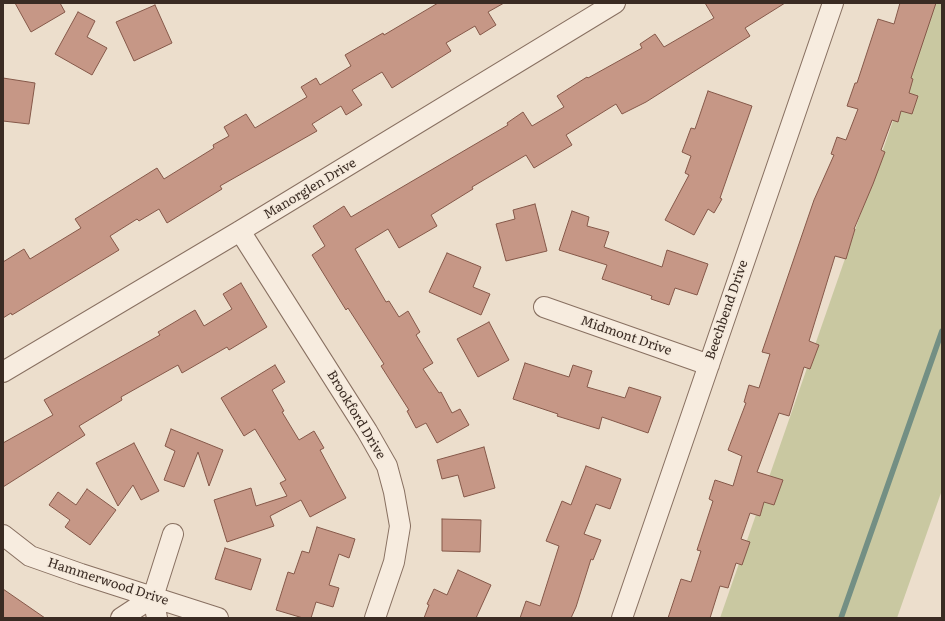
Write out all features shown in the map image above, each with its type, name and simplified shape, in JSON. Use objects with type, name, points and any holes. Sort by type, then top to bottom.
[{"type":"street","name":"Manorglen Drive","points":[[3,372],[240,231],[614,3]]},
{"type":"street","name":"Beechbend Drive","points":[[622,618],[833,3]]},
{"type":"street","name":"Brookford Drive","points":[[240,231],[367,431],[387,466],[394,492],[400,526],[394,562],[375,618]]},
{"type":"street","name":"Midmont Drive","points":[[544,307],[709,365]]},
{"type":"street","points":[[157,618],[153,597],[173,534]]},
{"type":"street","name":"Hammerwood Drive","points":[[3,535],[30,556],[218,618]]},
{"type":"street","points":[[121,618],[153,597]]},
{"type":"green space","points":[[934,3],[942,3],[942,490],[897,618],[720,618]]},
{"type":"building","points":[[15,3],[60,3],[65,12],[31,32]]},
{"type":"building","points":[[438,3],[504,3],[488,12],[496,25],[480,35],[475,26],[446,43],[451,51],[392,88],[382,72],[352,90],[362,105],[346,115],[341,106],[312,124],[317,131],[220,186],[222,189],[167,223],[159,209],[139,221],[137,219],[110,236],[119,250],[12,315],[11,313],[3,318],[3,262],[24,249],[30,259],[81,228],[75,219],[157,168],[164,179],[214,148],[213,145],[229,136],[224,127],[246,114],[255,128],[307,97],[301,87],[316,78],[320,85],[351,66],[345,55],[383,33],[384,35]]},
{"type":"building","points":[[705,3],[785,3],[745,28],[750,36],[646,102],[622,114],[616,104],[566,135],[572,145],[534,168],[526,155],[472,187],[473,189],[431,215],[437,226],[399,248],[388,229],[355,249],[386,302],[389,301],[399,317],[408,311],[420,332],[416,335],[433,363],[423,369],[439,393],[441,392],[452,413],[460,409],[469,425],[437,443],[426,423],[416,428],[407,411],[409,410],[381,366],[384,364],[348,308],[346,310],[312,255],[325,246],[313,226],[344,206],[351,217],[508,125],[507,123],[523,112],[532,126],[564,107],[557,96],[587,77],[588,78],[642,48],[640,44],[655,34],[664,47],[714,18]]},
{"type":"building","points":[[900,3],[936,3],[911,78],[913,79],[909,93],[918,96],[912,114],[901,111],[898,122],[892,120],[881,150],[885,152],[854,229],[846,259],[835,256],[809,341],[819,345],[810,369],[804,367],[789,416],[779,413],[757,472],[783,480],[774,505],[764,502],[760,516],[750,513],[741,539],[750,542],[742,565],[736,563],[728,588],[720,586],[710,618],[668,618],[681,579],[691,582],[701,551],[697,550],[713,501],[709,499],[715,480],[733,486],[742,456],[728,450],[746,403],[744,402],[749,385],[759,388],[770,354],[762,352],[814,200],[834,155],[831,154],[837,137],[846,140],[858,109],[847,106],[855,83],[857,83],[878,19],[894,24]]},
{"type":"building","points":[[155,5],[172,43],[134,61],[116,22]]},
{"type":"building","points":[[78,12],[95,21],[87,37],[107,48],[92,75],[55,54]]},
{"type":"building","points":[[3,78],[35,83],[29,124],[3,121]]},
{"type":"building","points":[[708,91],[752,106],[720,198],[722,199],[714,213],[708,209],[694,235],[665,220],[689,175],[685,173],[691,156],[682,152],[691,128],[695,129]]},
{"type":"building","points":[[535,204],[547,251],[506,261],[496,224],[515,219],[513,210]]},
{"type":"building","points":[[572,211],[589,217],[587,226],[609,232],[604,247],[662,267],[667,250],[708,264],[697,295],[675,288],[669,305],[651,299],[652,296],[602,279],[607,265],[559,250]]},
{"type":"building","points":[[447,253],[481,267],[473,287],[490,294],[481,315],[429,292]]},
{"type":"building","points":[[241,283],[267,327],[229,350],[227,347],[182,373],[178,365],[121,397],[122,400],[79,426],[85,435],[3,487],[3,443],[53,415],[44,400],[160,335],[158,332],[195,310],[204,326],[232,309],[223,294]]},
{"type":"building","points":[[489,322],[509,360],[478,377],[457,339]]},
{"type":"building","points":[[525,363],[569,377],[573,365],[592,371],[587,387],[625,398],[629,387],[661,397],[648,433],[602,417],[599,429],[557,416],[558,414],[513,399]]},
{"type":"building","points":[[275,365],[285,382],[272,390],[284,411],[282,412],[299,440],[314,431],[324,448],[320,450],[346,498],[310,517],[301,500],[270,516],[274,526],[227,542],[214,500],[251,488],[256,506],[287,496],[280,483],[286,480],[255,429],[244,436],[221,398]]},
{"type":"building","points":[[171,429],[223,450],[209,486],[198,452],[184,487],[164,480],[175,451],[165,446]]},
{"type":"building","points":[[134,443],[159,491],[141,500],[133,485],[118,506],[96,463]]},
{"type":"building","points":[[484,447],[495,488],[464,497],[458,475],[442,479],[437,460]]},
{"type":"building","points":[[586,466],[621,479],[610,509],[596,504],[584,534],[601,540],[593,560],[591,559],[576,607],[571,618],[520,618],[526,601],[540,606],[559,546],[546,541],[562,501],[571,505]]},
{"type":"building","points":[[87,489],[116,510],[90,545],[65,527],[70,520],[49,505],[58,492],[76,505]]},
{"type":"building","points":[[442,519],[481,520],[480,552],[442,551]]},
{"type":"building","points":[[317,527],[355,539],[349,558],[339,554],[329,585],[339,588],[333,607],[316,602],[311,618],[303,618],[276,610],[288,572],[294,574],[302,551],[309,553]]},
{"type":"building","points":[[225,548],[261,559],[251,590],[215,579]]},
{"type":"building","points":[[458,570],[491,585],[476,618],[424,618],[429,605],[427,604],[434,589],[447,595]]},
{"type":"building","points":[[3,589],[45,618],[3,618]]},
{"type":"waterway","points":[[841,618],[942,331]]}]
